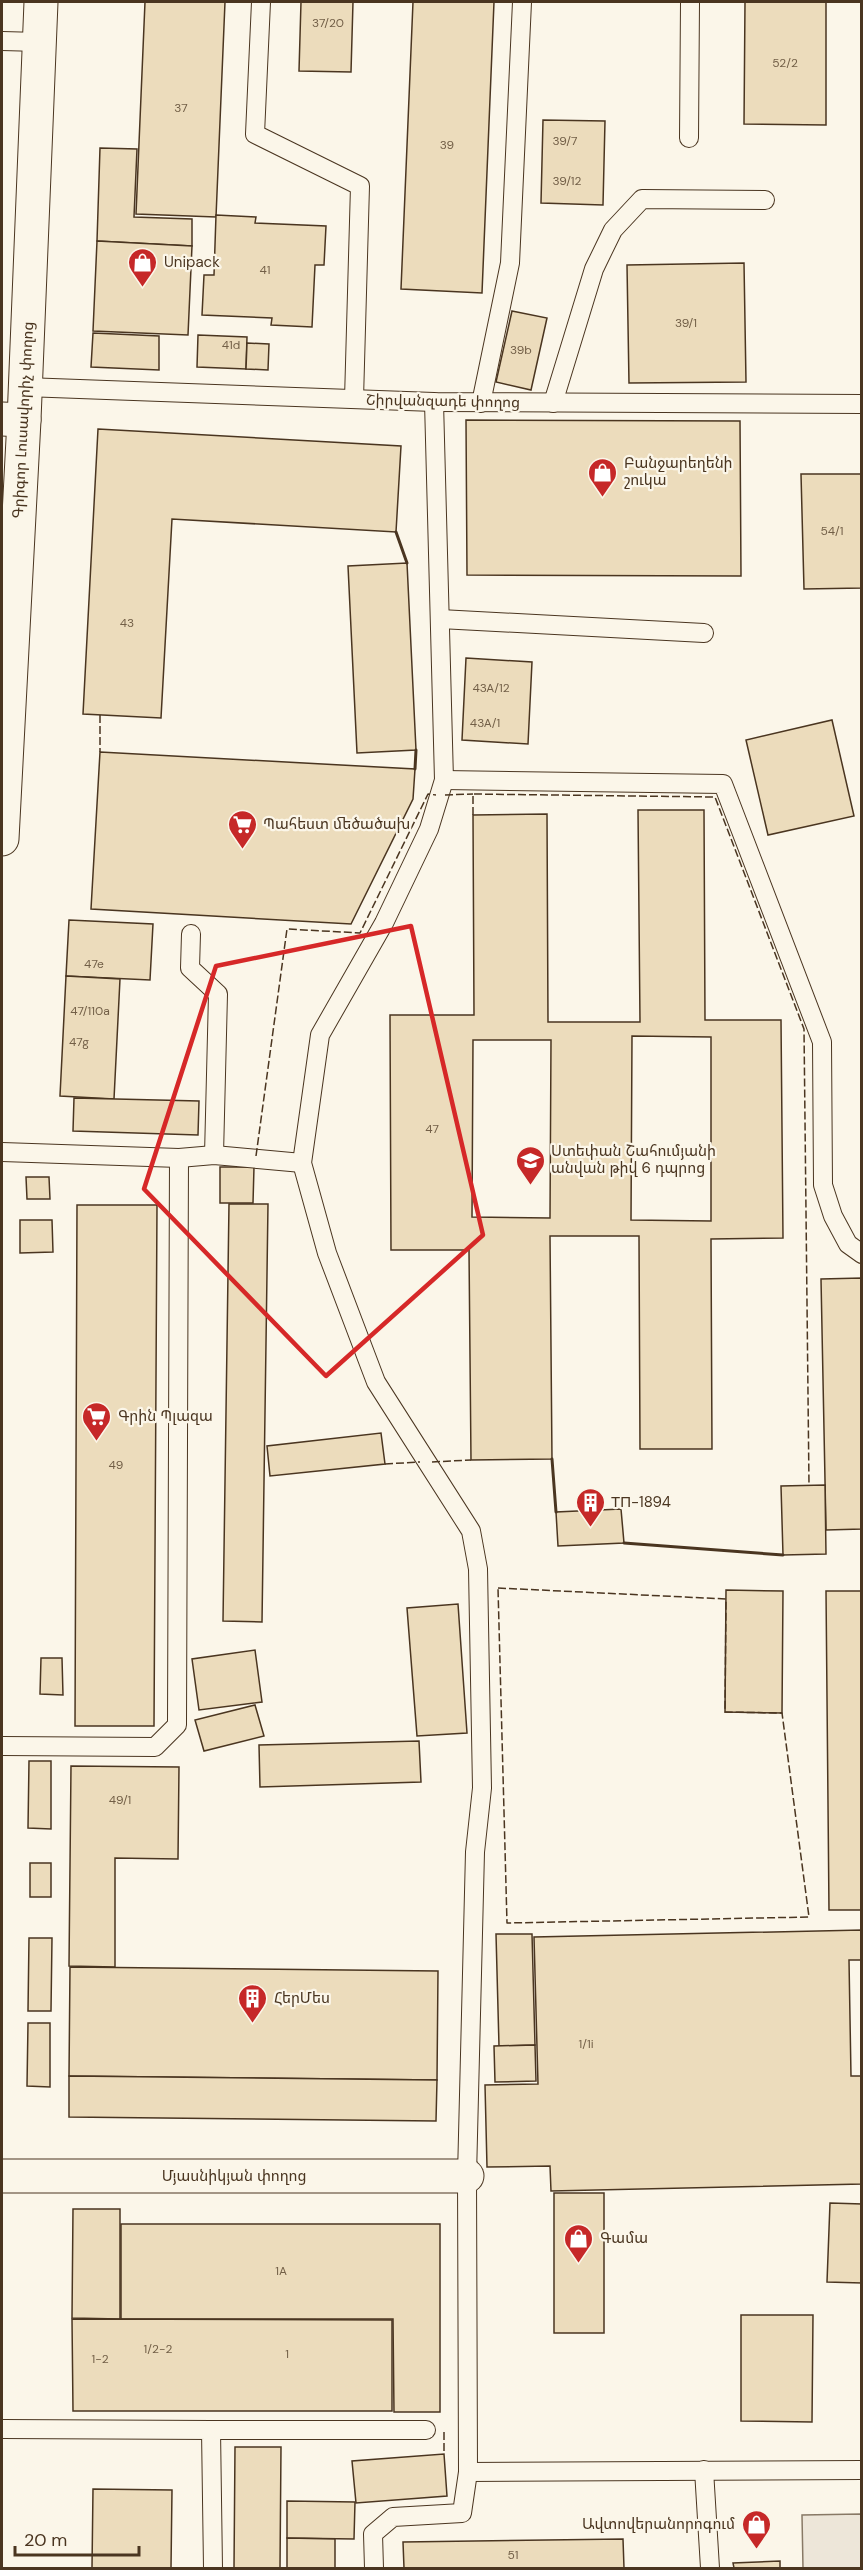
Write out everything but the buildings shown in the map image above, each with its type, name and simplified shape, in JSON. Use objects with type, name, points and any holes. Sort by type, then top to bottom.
[{"type":"street","name":"Գրիգոր Լուսավորիչ փողոց","points":[[2,839],[13,419],[25,387],[41,2]]},
{"type":"street","name":"Մյասնիկյան փողոց","points":[[2,2176],[467,2176]]},
{"type":"lane","points":[[261,2],[255,134],[360,186],[354,399]]},
{"type":"lane","points":[[481,403],[510,263],[522,2]]},
{"type":"lane","points":[[689,138],[690,2]]},
{"type":"lane","points":[[2,41],[39,42]]},
{"type":"lane","points":[[553,403],[594,269],[613,230],[642,199],[765,200]]},
{"type":"lane","name":"Շիրվանզադե փողոց","points":[[25,387],[481,403],[861,404]]},
{"type":"lane","points":[[374,2568],[373,2534],[393,2517],[462,2513],[468,2472],[467,2176],[475,1852],[482,1788],[478,1569],[471,1531],[376,1382],[327,1253],[302,1163],[320,1035],[384,923],[429,829],[444,780],[434,402]]},
{"type":"lane","points":[[440,620],[704,633]]},
{"type":"lane","points":[[444,780],[723,784],[822,1042],[823,1185],[833,1216],[848,1244],[861,1254]]},
{"type":"lane","points":[[190,934],[190,968],[218,994],[214,1155]]},
{"type":"lane","points":[[2,1152],[179,1158],[214,1155],[302,1163]]},
{"type":"lane","points":[[2,1746],[155,1747],[177,1725],[179,1158]]},
{"type":"lane","points":[[2,2428],[426,2430]]},
{"type":"lane","points":[[211,2430],[213,2568]]},
{"type":"lane","points":[[704,2470],[711,2568]]},
{"type":"lane","points":[[468,2472],[861,2470]]},
{"type":"highlighted area","points":[[411,926],[483,1235],[326,1376],[144,1189],[216,966]]},
{"type":"shaded area","points":[[861,2514],[861,2568],[803,2568],[802,2515]]},
{"type":"fence","points":[[100,715],[100,752]]},
{"type":"fence","points":[[256,1156],[287,929],[360,933],[428,794],[436,795]]},
{"type":"fence","points":[[445,795],[473,794]]},
{"type":"fence","points":[[473,815],[473,794],[715,797],[804,1029],[809,1485]]},
{"type":"fence","points":[[432,1462],[471,1460]]},
{"type":"fence","points":[[385,1464],[420,1462]]},
{"type":"fence","points":[[498,1588],[726,1599],[725,1712],[782,1713],[809,1917],[507,1923],[498,1588]]},
{"type":"fence","points":[[444,2432],[444,2454]]},
{"type":"wall","points":[[396,532],[407,563]]},
{"type":"wall","points":[[415,769],[416,750]]},
{"type":"wall","points":[[552,1459],[556,1512]]},
{"type":"wall","points":[[624,1543],[783,1555]]},
{"type":"place","name":"Unipack","points":[[143,288]]},
{"type":"place","name":"Բանջարեղենի շուկա","points":[[603,498]]},
{"type":"place","name":"Պահեստ մեծածախ","points":[[242,850]]},
{"type":"place","name":"Ստեփան Շահումյանի անվան թիվ 6 դպրոց","points":[[530,1186]]},
{"type":"place","name":"Գրին Պլազա","points":[[97,1442]]},
{"type":"place","name":"ТП-1894","points":[[590,1528]]},
{"type":"place","name":"ՀերՄես","points":[[253,2024]]},
{"type":"place","name":"Գամա","points":[[579,2264]]},
{"type":"place","name":"Ավտովերանորոգում","points":[[756,2550]]}]
